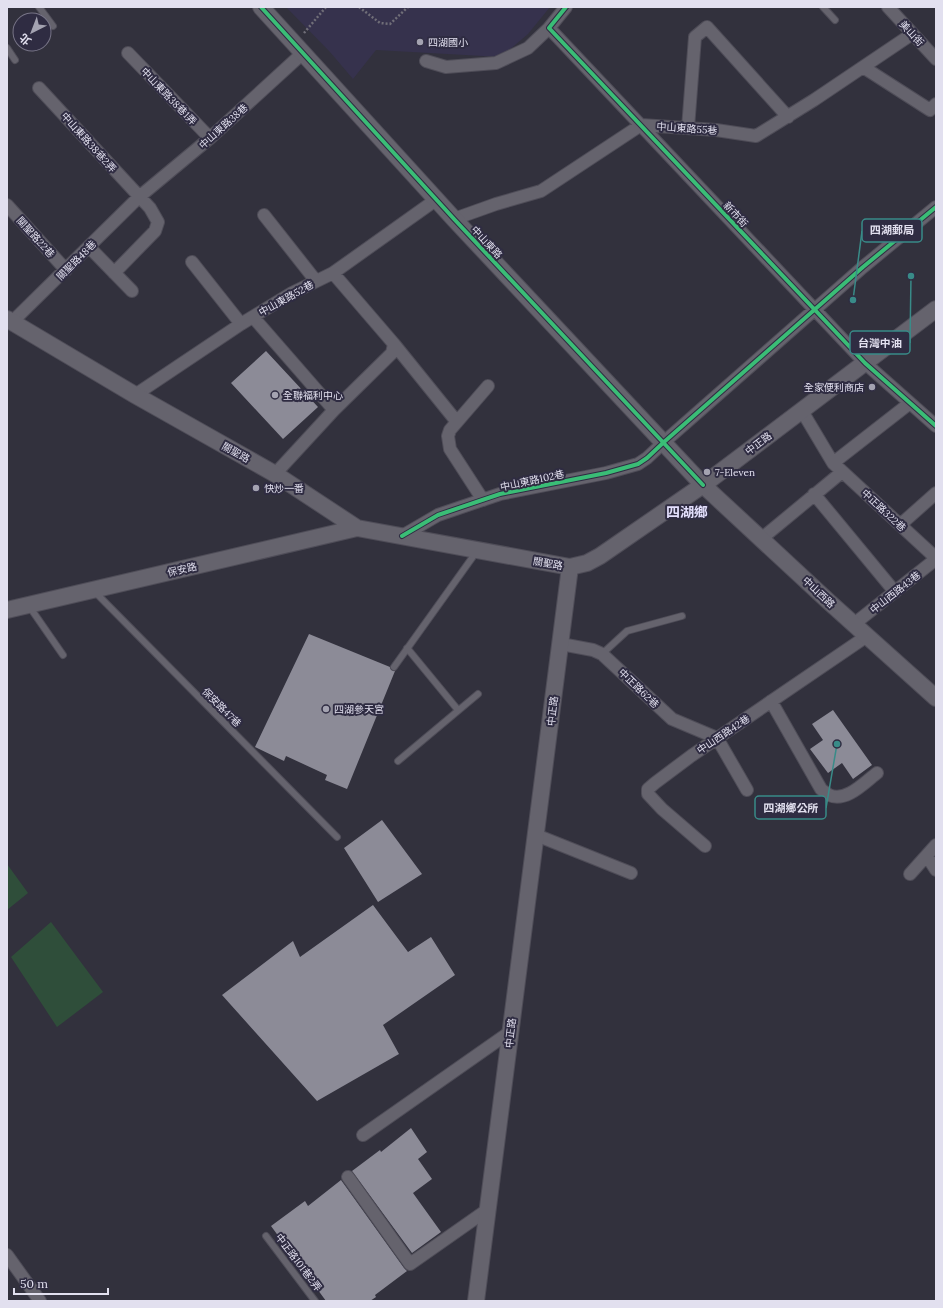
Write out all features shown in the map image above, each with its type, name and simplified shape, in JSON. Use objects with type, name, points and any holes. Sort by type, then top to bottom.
[{"type":"main road","name":"中山東路","points":[[261,7],[304,52],[454,219],[703,485]]},
{"type":"main road","name":"中正路","points":[[476,1301],[570,567],[587,563],[600,556],[703,485],[936,309]]},
{"type":"main road","name":"關聖路","points":[[9,320],[135,395],[275,474],[357,528],[570,567]]},
{"type":"main road","name":"中山西路","points":[[703,485],[936,698]]},
{"type":"main road","name":"保安路","points":[[7,610],[357,528]]},
{"type":"street","points":[[426,61],[446,67],[496,63],[528,48],[549,28],[566,7]]},
{"type":"street","name":"美山街","points":[[888,7],[936,59]]},
{"type":"street","points":[[688,128],[695,37],[707,27],[788,117]]},
{"type":"street","name":"新市街","points":[[549,28],[865,363],[936,426]]},
{"type":"street","name":"中山東路55巷","points":[[641,125],[716,130],[756,136],[788,117],[912,34]]},
{"type":"street","name":"中山東路38巷","points":[[138,197],[210,138],[304,52]]},
{"type":"street","name":"中山東路38巷1弄","points":[[128,53],[210,138]]},
{"type":"street","points":[[863,67],[930,110],[936,104]]},
{"type":"street","name":"中山東路38巷2弄","points":[[39,88],[138,197],[150,208],[158,222],[156,231],[114,273]]},
{"type":"street","points":[[454,219],[496,204],[541,191],[641,125]]},
{"type":"street","name":"關聖路48巷","points":[[9,320],[66,270],[138,197]]},
{"type":"street","name":"中山東路52巷","points":[[135,395],[241,324],[292,293],[334,273],[437,200]]},
{"type":"street","name":"關聖路22巷","points":[[7,205],[66,270]]},
{"type":"street","name":"中山東路102巷","points":[[402,536],[438,515],[500,494],[629,468],[638,464],[647,458],[864,267],[936,207]]},
{"type":"street","points":[[264,215],[316,281]]},
{"type":"street","points":[[89,247],[132,291]]},
{"type":"street","points":[[192,262],[241,324]]},
{"type":"street","points":[[334,273],[457,422]]},
{"type":"street","points":[[253,317],[334,410]]},
{"type":"street","points":[[275,474],[334,410],[392,353],[394,344]]},
{"type":"street","points":[[483,500],[450,449],[448,436],[450,430],[488,386]]},
{"type":"street","points":[[833,463],[910,403]]},
{"type":"street","name":"中正路322巷","points":[[802,411],[833,463],[936,558]]},
{"type":"street","points":[[761,539],[842,472]]},
{"type":"street","points":[[900,524],[936,493]]},
{"type":"street","points":[[814,494],[895,592]]},
{"type":"street","name":"中山西路43巷","points":[[854,624],[936,558]]},
{"type":"street","name":"中山西路42巷","points":[[705,846],[662,809],[648,794],[648,790],[661,778],[717,738],[867,636]]},
{"type":"street","name":"中正路62巷","points":[[561,644],[593,650],[602,654],[672,719],[717,738]]},
{"type":"street","points":[[771,701],[821,789],[830,796],[843,796],[856,790],[877,773]]},
{"type":"street","points":[[717,738],[747,790]]},
{"type":"street","points":[[536,835],[631,873]]},
{"type":"street","points":[[910,874],[936,845]]},
{"type":"street","points":[[926,856],[936,870]]},
{"type":"street","points":[[363,1135],[510,1032]]},
{"type":"street","points":[[348,1177],[410,1264],[487,1210]]},
{"type":"street","points":[[7,1255],[40,1301]]},
{"type":"lane","points":[[39,7],[53,26]]},
{"type":"lane","points":[[823,7],[835,20]]},
{"type":"lane","points":[[7,48],[15,60]]},
{"type":"lane","points":[[394,667],[478,550]]},
{"type":"lane","name":"保安路47巷","points":[[93,590],[337,837]]},
{"type":"lane","points":[[28,605],[62,656]]},
{"type":"lane","points":[[602,654],[627,631],[682,616]]},
{"type":"lane","points":[[407,648],[458,710]]},
{"type":"lane","points":[[398,761],[478,694]]},
{"type":"lane","name":"中正路101巷2弄","points":[[266,1236],[315,1301]]},
{"type":"path","points":[[304,33],[326,7]]},
{"type":"path","points":[[359,7],[380,22],[390,24],[408,7]]},
{"type":"shaded area","name":"四湖國小","points":[[286,7],[550,7],[528,34],[501,57],[376,50],[353,79],[330,52]]},
{"type":"green space","points":[[7,864],[28,893],[7,910]]},
{"type":"green space","points":[[51,922],[103,992],[57,1027],[11,957]]},
{"type":"building","name":"全聯福利中心","points":[[266,351],[318,407],[283,439],[231,383]]},
{"type":"building","name":"四湖參天宮","points":[[309,634],[390,667],[391,670],[395,671],[347,789],[325,780],[327,775],[286,756],[284,761],[255,747]]},
{"type":"building","points":[[833,710],[872,765],[853,779],[842,763],[828,773],[810,749],[823,740],[812,724]]},
{"type":"building","points":[[382,820],[422,874],[378,902],[344,848]]},
{"type":"building","points":[[373,905],[408,952],[431,937],[455,975],[383,1025],[399,1054],[317,1101],[222,995],[293,941],[300,957]]},
{"type":"building","points":[[411,1128],[427,1152],[418,1159],[432,1179],[413,1193],[441,1232],[412,1253],[352,1171],[380,1150],[381,1152]]},
{"type":"building","points":[[341,1180],[407,1271],[375,1295],[376,1297],[370,1301],[326,1301],[271,1226],[305,1201],[308,1206]]},
{"type":"cycle path","points":[[261,7],[454,219],[703,485]]},
{"type":"cycle path","points":[[566,7],[549,28],[865,363],[936,426]]},
{"type":"cycle path","points":[[402,536],[438,515],[500,494],[606,473],[638,464],[647,458],[863,267],[936,207]]},
{"type":"place","name":"四湖國小","points":[[420,42]]},
{"type":"place","name":"台灣中油","points":[[911,276]]},
{"type":"place","name":"四湖郵局","points":[[853,300]]},
{"type":"place","name":"全家便利商店","points":[[872,387]]},
{"type":"place","name":"全聯福利中心","points":[[275,395]]},
{"type":"place","name":"7-Eleven","points":[[707,472]]},
{"type":"place","name":"快炒一番","points":[[256,488]]},
{"type":"place","name":"四湖參天宮","points":[[326,709]]},
{"type":"place","name":"四湖鄉公所","points":[[837,744]]},
{"type":"district","name":"四湖鄉","points":[[687,512]]}]
